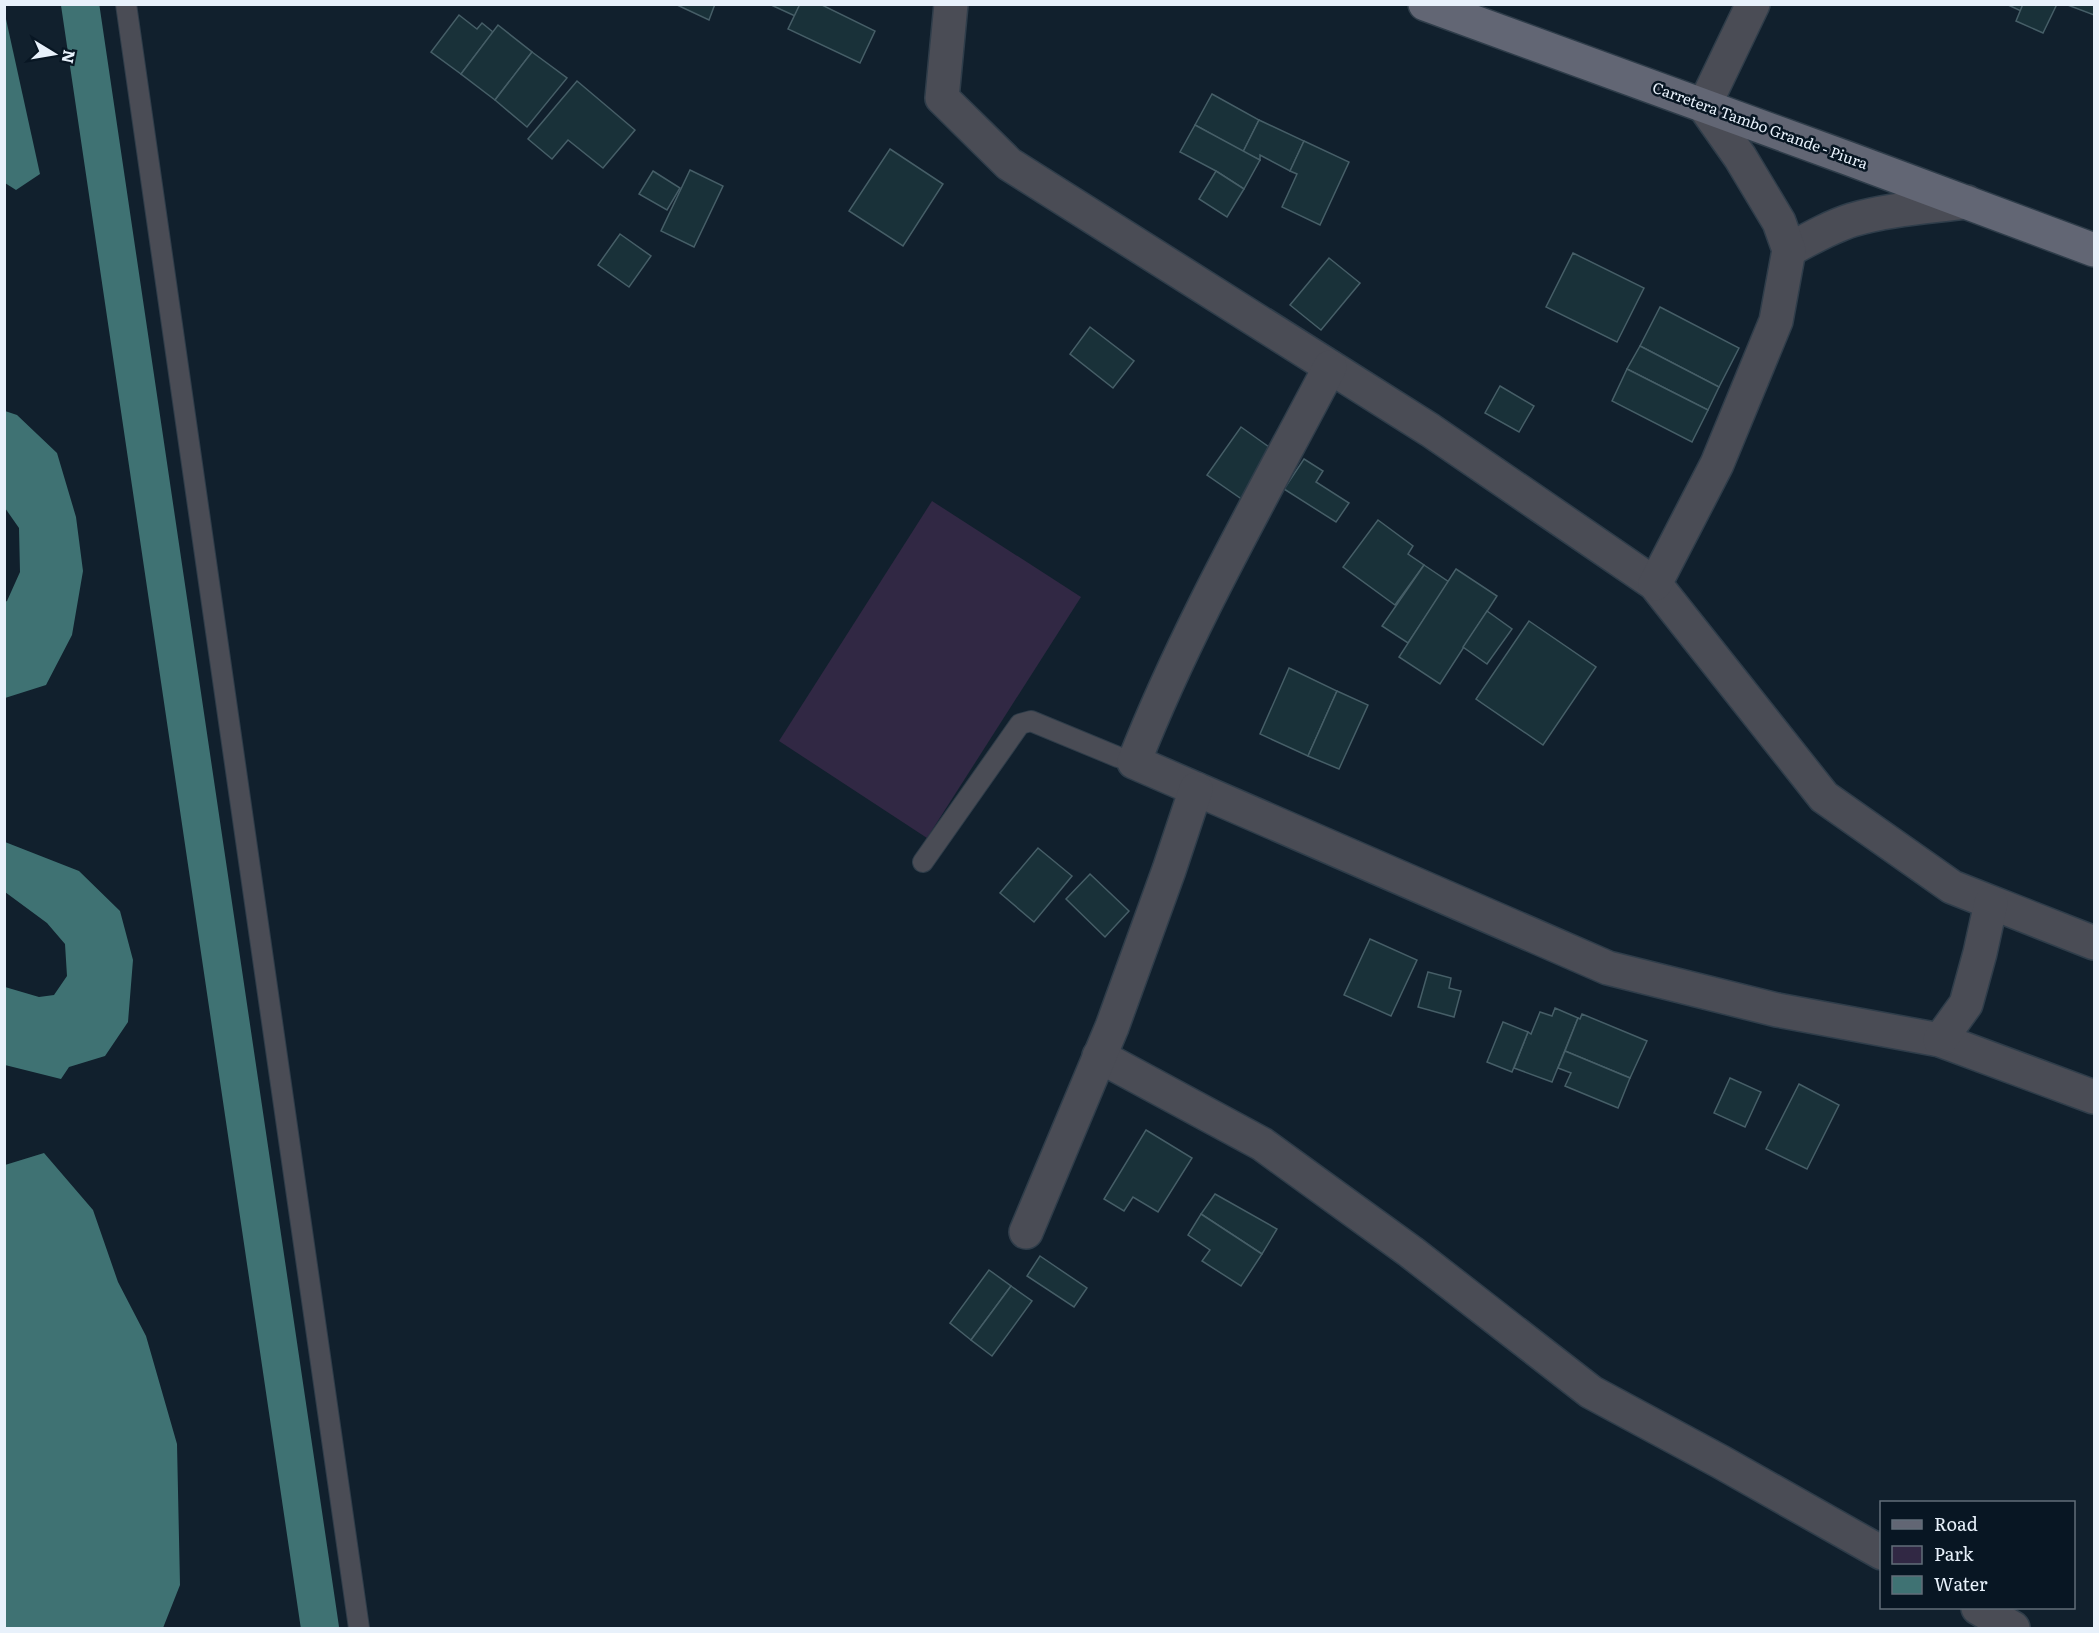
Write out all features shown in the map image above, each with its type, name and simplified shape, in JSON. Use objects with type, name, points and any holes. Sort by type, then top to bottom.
[{"type":"main road","name":"Carretera Tambo Grande - Piura","points":[[1425,4],[2094,250]]},
{"type":"street","points":[[951,4],[942,98],[1009,164],[1430,430],[1655,584],[1824,797],[1952,887],[2094,943]]},
{"type":"street","points":[[1655,584],[1717,464],[1776,321],[1789,250],[1779,222],[1740,157],[1704,106],[1754,4]]},
{"type":"street","points":[[1789,250],[1820,232],[1852,220],[1907,209],[1967,202]]},
{"type":"street","points":[[1330,367],[1205,606],[1155,710],[1134,762],[1608,968],[1777,1010],[1940,1040],[2094,1096]]},
{"type":"street","points":[[1026,1232],[1100,1056],[1165,881],[1196,789]]},
{"type":"street","points":[[1940,1040],[1966,1004],[1991,903]]},
{"type":"street","points":[[1100,1056],[1262,1144],[1410,1252],[1591,1392],[1880,1552]]},
{"type":"street","points":[[1980,1609],[2013,1629]]},
{"type":"lane","points":[[126,4],[359,1629]]},
{"type":"lane","points":[[923,862],[1020,724],[1031,721],[1134,762]]},
{"type":"green space","points":[[932,501],[1081,597],[927,838],[779,741]]},
{"type":"water","points":[[4,10],[40,174],[16,190],[5,183]]},
{"type":"water","points":[[5,411],[17,415],[57,453],[76,517],[83,571],[72,635],[46,685],[5,698],[5,602],[20,572],[19,528],[5,508]]},
{"type":"water","points":[[5,842],[79,871],[120,911],[133,960],[128,1022],[105,1056],[69,1067],[61,1079],[5,1065],[5,987],[39,997],[54,995],[67,976],[65,944],[47,923],[5,892]]},
{"type":"water","points":[[44,1153],[93,1210],[118,1282],[146,1336],[177,1444],[180,1585],[163,1628],[5,1628],[5,1165]]},
{"type":"building","points":[[675,4],[715,4],[709,20]]},
{"type":"building","points":[[769,4],[800,4],[795,16]]},
{"type":"building","points":[[800,4],[820,4],[875,31],[860,63],[788,29]]},
{"type":"building","points":[[2006,4],[2023,4],[2021,11]]},
{"type":"building","points":[[2023,4],[2057,4],[2043,33],[2016,21]]},
{"type":"building","points":[[2065,4],[2094,4],[2094,15]]},
{"type":"building","points":[[459,15],[477,29],[482,23],[493,32],[461,74],[431,52]]},
{"type":"building","points":[[498,25],[532,52],[495,100],[461,74]]},
{"type":"building","points":[[532,52],[567,78],[527,127],[495,100]]},
{"type":"building","points":[[577,81],[635,130],[603,168],[568,140],[552,159],[528,139]]},
{"type":"building","points":[[1212,94],[1259,120],[1243,152],[1195,125]]},
{"type":"building","points":[[1259,120],[1304,141],[1290,171],[1260,155],[1260,160],[1243,152]]},
{"type":"building","points":[[1195,125],[1260,160],[1244,189],[1180,152]]},
{"type":"building","points":[[1304,141],[1349,162],[1320,225],[1282,207],[1297,174],[1290,171]]},
{"type":"building","points":[[890,149],[943,184],[903,246],[849,211]]},
{"type":"building","points":[[690,170],[723,186],[694,247],[661,231]]},
{"type":"building","points":[[653,171],[680,188],[667,210],[639,194]]},
{"type":"building","points":[[1216,171],[1244,189],[1227,217],[1199,199]]},
{"type":"building","points":[[620,234],[651,256],[629,287],[598,265]]},
{"type":"building","points":[[1573,253],[1644,288],[1617,342],[1546,307]]},
{"type":"building","points":[[1329,258],[1360,283],[1321,330],[1290,305]]},
{"type":"building","points":[[1660,307],[1739,348],[1719,387],[1640,346]]},
{"type":"building","points":[[1090,327],[1134,361],[1113,388],[1070,354]]},
{"type":"building","points":[[1640,346],[1719,387],[1708,410],[1627,369]]},
{"type":"building","points":[[1627,369],[1708,410],[1692,442],[1612,401]]},
{"type":"building","points":[[1500,386],[1534,406],[1519,432],[1485,413]]},
{"type":"building","points":[[1241,427],[1276,452],[1243,500],[1207,475]]},
{"type":"building","points":[[1304,459],[1323,471],[1316,482],[1349,503],[1336,522],[1284,489]]},
{"type":"building","points":[[1378,520],[1413,546],[1408,554],[1424,565],[1395,605],[1343,567]]},
{"type":"building","points":[[1424,565],[1449,582],[1408,643],[1382,626]]},
{"type":"building","points":[[1456,569],[1497,596],[1440,684],[1399,657]]},
{"type":"building","points":[[1487,611],[1512,629],[1487,664],[1463,647]]},
{"type":"building","points":[[1529,621],[1596,667],[1543,745],[1476,699]]},
{"type":"building","points":[[1289,668],[1337,691],[1308,756],[1260,734]]},
{"type":"building","points":[[1337,691],[1368,705],[1339,769],[1308,756]]},
{"type":"building","points":[[1038,848],[1072,876],[1034,922],[1000,893]]},
{"type":"building","points":[[1090,874],[1129,911],[1105,937],[1066,899]]},
{"type":"building","points":[[1370,939],[1417,960],[1391,1016],[1344,995]]},
{"type":"building","points":[[1428,972],[1451,978],[1449,988],[1461,991],[1454,1017],[1418,1007]]},
{"type":"building","points":[[1555,1008],[1578,1018],[1552,1082],[1514,1068],[1528,1032],[1531,1034],[1540,1012],[1552,1016]]},
{"type":"building","points":[[1582,1014],[1647,1041],[1630,1078],[1565,1051],[1578,1018],[1580,1019]]},
{"type":"building","points":[[1503,1022],[1528,1032],[1512,1072],[1487,1062]]},
{"type":"building","points":[[1565,1051],[1630,1078],[1618,1108],[1565,1086],[1571,1073],[1558,1068]]},
{"type":"building","points":[[1730,1078],[1761,1092],[1745,1127],[1714,1113]]},
{"type":"building","points":[[1799,1084],[1839,1105],[1807,1169],[1766,1149]]},
{"type":"building","points":[[1146,1130],[1192,1158],[1158,1212],[1133,1197],[1124,1211],[1104,1199]]},
{"type":"building","points":[[1215,1194],[1277,1229],[1262,1254],[1201,1214]]},
{"type":"building","points":[[1201,1214],[1262,1254],[1241,1286],[1202,1261],[1210,1250],[1188,1235]]},
{"type":"building","points":[[1040,1256],[1087,1288],[1074,1307],[1027,1276]]},
{"type":"building","points":[[989,1270],[1011,1286],[971,1340],[950,1323]]},
{"type":"building","points":[[1011,1286],[1032,1301],[992,1356],[971,1340]]},
{"type":"waterway","points":[[80,4],[320,1628]]}]
